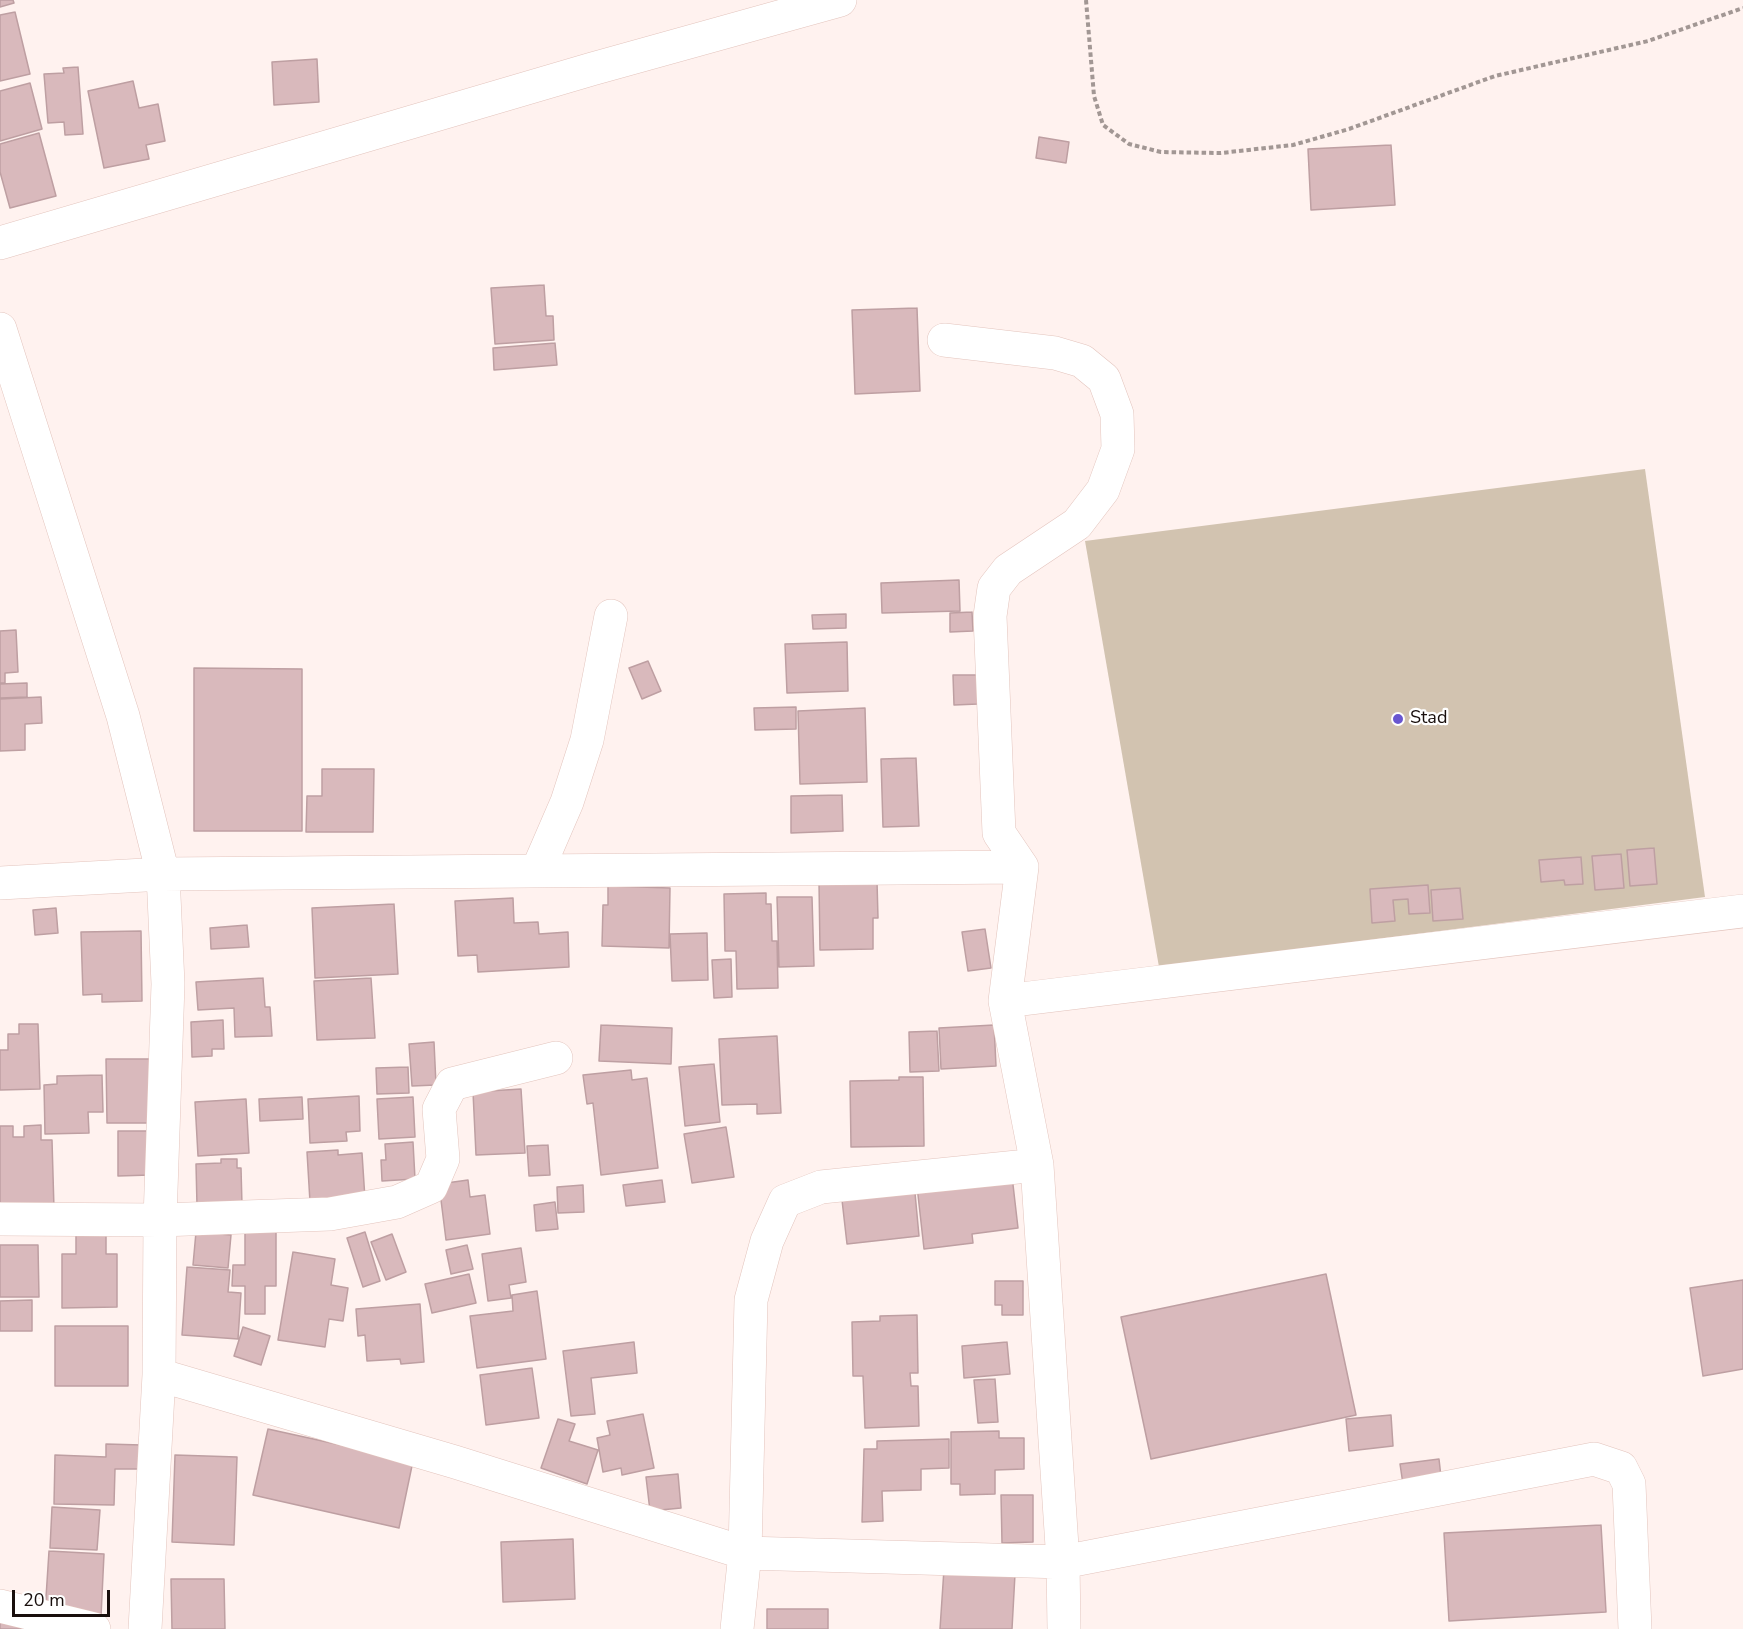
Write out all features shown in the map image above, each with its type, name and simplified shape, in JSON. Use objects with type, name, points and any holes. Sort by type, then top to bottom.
[{"type":"street","points":[[0,243],[580,72],[840,0]]},
{"type":"street","points":[[0,329],[123,716],[163,874],[168,984],[160,1220],[159,1375],[145,1629]]},
{"type":"street","points":[[944,340],[1055,353],[1082,361],[1104,379],[1117,414],[1118,449],[1103,490],[1077,524],[1008,570],[994,588],[990,616],[999,833],[1022,867],[1005,1001],[1037,1165],[1063,1562],[1064,1629]]},
{"type":"street","points":[[538,869],[567,802],[587,740],[611,616]]},
{"type":"street","points":[[0,883],[163,874],[538,869],[1022,867]]},
{"type":"street","points":[[1005,1001],[1743,911]]},
{"type":"street","points":[[0,1219],[160,1220],[330,1214],[397,1202],[431,1187],[442,1159],[439,1109],[452,1084],[556,1058]]},
{"type":"street","points":[[737,1629],[744,1553],[751,1299],[767,1241],[785,1201],[821,1187],[1037,1165]]},
{"type":"street","points":[[159,1375],[455,1462],[744,1553],[1063,1562],[1594,1459],[1621,1468],[1629,1484],[1635,1629]]},
{"type":"street","points":[[0,1606],[94,1629]]},
{"type":"path","points":[[1086,0],[1094,96],[1103,125],[1130,144],[1171,153],[1221,153],[1293,145],[1349,129],[1495,76],[1648,41],[1743,8]]},
{"type":"shaded area","name":"Stad","points":[[1645,469],[1705,897],[1159,967],[1085,541]]},
{"type":"building","points":[[0,0],[13,0],[14,3],[0,7]]},
{"type":"building","points":[[15,12],[30,74],[0,81],[0,15]]},
{"type":"building","points":[[317,59],[319,102],[274,105],[272,62]]},
{"type":"building","points":[[78,67],[83,134],[65,135],[64,122],[48,123],[44,74],[64,73],[63,68]]},
{"type":"building","points":[[133,81],[139,108],[158,104],[165,141],[146,145],[149,159],[104,168],[88,91]]},
{"type":"building","points":[[30,83],[42,129],[0,141],[0,91]]},
{"type":"building","points":[[39,133],[56,196],[10,208],[0,172],[0,144]]},
{"type":"building","points":[[1039,137],[1069,142],[1066,163],[1036,158]]},
{"type":"building","points":[[1391,145],[1395,205],[1311,210],[1308,149]]},
{"type":"building","points":[[544,285],[546,316],[553,316],[554,340],[495,344],[491,288]]},
{"type":"building","points":[[917,308],[920,391],[855,394],[852,310]]},
{"type":"building","points":[[555,343],[557,365],[494,370],[493,348]]},
{"type":"building","points":[[959,580],[960,611],[882,613],[881,583]]},
{"type":"building","points":[[972,612],[973,631],[950,632],[950,613]]},
{"type":"building","points":[[846,614],[846,628],[813,629],[812,615]]},
{"type":"building","points":[[16,630],[18,672],[5,673],[5,683],[0,683],[0,631]]},
{"type":"building","points":[[847,642],[848,691],[787,693],[785,644]]},
{"type":"building","points":[[648,661],[661,691],[642,699],[629,668]]},
{"type":"building","points":[[194,668],[302,669],[302,831],[194,831]]},
{"type":"building","points":[[953,675],[977,675],[978,704],[954,705]]},
{"type":"building","points":[[27,683],[27,697],[0,698],[0,684]]},
{"type":"building","points":[[41,697],[42,723],[25,724],[25,750],[0,751],[0,699]]},
{"type":"building","points":[[796,707],[796,729],[755,730],[754,708]]},
{"type":"building","points":[[865,708],[867,782],[800,784],[798,711]]},
{"type":"building","points":[[916,758],[919,826],[883,827],[881,759]]},
{"type":"building","points":[[322,769],[374,769],[373,832],[306,832],[307,796],[322,796]]},
{"type":"building","points":[[842,795],[843,831],[791,833],[791,796]]},
{"type":"building","points":[[1654,848],[1657,884],[1630,886],[1627,850]]},
{"type":"building","points":[[1621,854],[1624,888],[1595,890],[1592,856]]},
{"type":"building","points":[[1581,857],[1583,884],[1565,885],[1564,880],[1541,882],[1539,860]]},
{"type":"building","points":[[877,881],[878,918],[873,918],[873,949],[820,950],[819,882]]},
{"type":"building","points":[[1428,885],[1430,913],[1409,914],[1408,899],[1393,900],[1395,921],[1372,923],[1370,889]]},
{"type":"building","points":[[608,886],[670,888],[669,948],[602,946],[603,905],[608,905]]},
{"type":"building","points":[[1460,888],[1463,919],[1433,921],[1431,890]]},
{"type":"building","points":[[766,893],[766,904],[771,904],[772,941],[777,941],[778,988],[737,989],[736,951],[725,951],[724,894]]},
{"type":"building","points":[[777,897],[812,897],[814,966],[779,967]]},
{"type":"building","points":[[513,898],[514,923],[538,922],[539,934],[568,932],[569,967],[478,972],[477,955],[458,956],[455,901]]},
{"type":"building","points":[[394,904],[398,974],[315,978],[312,908]]},
{"type":"building","points":[[56,908],[58,933],[35,935],[33,910]]},
{"type":"building","points":[[247,925],[249,947],[211,949],[210,928]]},
{"type":"building","points":[[985,929],[991,968],[968,971],[962,932]]},
{"type":"building","points":[[141,931],[142,1001],[102,1002],[102,994],[83,995],[81,932]]},
{"type":"building","points":[[707,933],[708,980],[672,981],[670,934]]},
{"type":"building","points":[[731,959],[732,997],[714,998],[712,960]]},
{"type":"building","points":[[263,978],[265,1007],[270,1007],[272,1036],[235,1037],[234,1008],[198,1010],[196,982]]},
{"type":"building","points":[[371,978],[375,1038],[317,1040],[314,981]]},
{"type":"building","points":[[223,1020],[224,1049],[212,1049],[212,1056],[192,1057],[191,1022]]},
{"type":"building","points":[[19,1024],[38,1024],[40,1089],[0,1090],[0,1050],[8,1050],[8,1034],[19,1034]]},
{"type":"building","points":[[601,1025],[672,1028],[671,1064],[599,1061]]},
{"type":"building","points":[[994,1025],[996,1066],[941,1069],[939,1028]]},
{"type":"building","points":[[937,1031],[939,1071],[910,1072],[909,1032]]},
{"type":"building","points":[[777,1036],[781,1113],[757,1114],[757,1104],[722,1105],[719,1039]]},
{"type":"building","points":[[434,1042],[436,1085],[412,1086],[409,1044]]},
{"type":"building","points":[[106,1059],[154,1059],[155,1123],[107,1123]]},
{"type":"building","points":[[714,1064],[720,1122],[685,1126],[679,1067]]},
{"type":"building","points":[[408,1067],[409,1093],[377,1094],[376,1068]]},
{"type":"building","points":[[631,1070],[632,1080],[647,1078],[658,1168],[601,1175],[593,1103],[587,1104],[583,1075]]},
{"type":"building","points":[[102,1075],[103,1112],[88,1112],[89,1133],[45,1134],[44,1085],[57,1084],[57,1076]]},
{"type":"building","points":[[899,1077],[923,1077],[924,1146],[851,1147],[850,1081],[899,1080]]},
{"type":"building","points":[[521,1089],[525,1153],[476,1155],[473,1092]]},
{"type":"building","points":[[359,1096],[360,1131],[346,1132],[347,1141],[310,1143],[308,1099]]},
{"type":"building","points":[[302,1097],[303,1119],[260,1121],[259,1099]]},
{"type":"building","points":[[413,1097],[415,1137],[379,1139],[377,1099]]},
{"type":"building","points":[[246,1099],[249,1153],[198,1156],[195,1102]]},
{"type":"building","points":[[41,1125],[41,1140],[52,1140],[54,1209],[0,1210],[0,1126],[13,1126],[13,1137],[24,1137],[24,1126]]},
{"type":"building","points":[[726,1127],[734,1177],[692,1183],[684,1134]]},
{"type":"building","points":[[118,1131],[150,1131],[150,1175],[118,1176]]},
{"type":"building","points":[[413,1142],[415,1179],[382,1181],[381,1160],[386,1160],[385,1144]]},
{"type":"building","points":[[548,1145],[550,1175],[529,1176],[527,1146]]},
{"type":"building","points":[[338,1150],[338,1155],[362,1153],[365,1199],[310,1202],[307,1152]]},
{"type":"building","points":[[221,1159],[237,1159],[237,1168],[241,1168],[242,1205],[197,1206],[196,1164],[221,1163]]},
{"type":"building","points":[[1012,1176],[1018,1228],[972,1234],[973,1243],[924,1249],[917,1186]]},
{"type":"building","points":[[468,1180],[470,1197],[485,1195],[490,1234],[446,1240],[439,1184]]},
{"type":"building","points":[[662,1180],[665,1202],[626,1206],[623,1185]]},
{"type":"building","points":[[583,1185],[584,1212],[558,1213],[557,1187]]},
{"type":"building","points":[[915,1193],[919,1236],[847,1244],[842,1200]]},
{"type":"building","points":[[555,1202],[558,1229],[536,1231],[534,1205]]},
{"type":"building","points":[[76,1224],[106,1224],[106,1254],[117,1254],[117,1307],[62,1308],[62,1254],[76,1254]]},
{"type":"building","points":[[245,1226],[276,1226],[276,1286],[265,1286],[265,1314],[245,1314],[245,1286],[232,1286],[233,1265],[245,1265]]},
{"type":"building","points":[[196,1232],[231,1235],[228,1268],[193,1265]]},
{"type":"building","points":[[365,1232],[380,1281],[363,1287],[347,1238]]},
{"type":"building","points":[[392,1234],[406,1272],[386,1280],[371,1242]]},
{"type":"building","points":[[0,1245],[38,1245],[39,1297],[0,1297]]},
{"type":"building","points":[[467,1245],[473,1269],[451,1274],[446,1250]]},
{"type":"building","points":[[521,1248],[526,1282],[509,1285],[511,1298],[488,1301],[482,1254]]},
{"type":"building","points":[[293,1252],[335,1259],[331,1285],[348,1288],[343,1321],[329,1319],[325,1347],[278,1340]]},
{"type":"building","points":[[187,1267],[230,1270],[228,1292],[241,1293],[238,1339],[182,1335]]},
{"type":"building","points":[[469,1274],[476,1303],[432,1313],[425,1284]]},
{"type":"building","points":[[1326,1274],[1356,1415],[1151,1459],[1121,1317]]},
{"type":"building","points":[[1743,1280],[1743,1369],[1703,1376],[1690,1288]]},
{"type":"building","points":[[995,1281],[1023,1281],[1023,1315],[1002,1315],[1002,1305],[995,1305]]},
{"type":"building","points":[[537,1291],[546,1359],[477,1368],[470,1316],[513,1311],[512,1295]]},
{"type":"building","points":[[32,1300],[32,1331],[0,1331],[0,1301]]},
{"type":"building","points":[[420,1304],[424,1362],[401,1364],[400,1359],[367,1361],[365,1335],[358,1336],[356,1309]]},
{"type":"building","points":[[917,1315],[918,1373],[910,1373],[911,1386],[918,1386],[919,1426],[865,1428],[863,1376],[853,1376],[852,1322],[880,1321],[880,1316]]},
{"type":"building","points":[[55,1326],[128,1326],[128,1386],[55,1386]]},
{"type":"building","points":[[243,1327],[270,1336],[261,1365],[234,1356]]},
{"type":"building","points":[[634,1342],[637,1373],[591,1378],[595,1414],[571,1416],[563,1351]]},
{"type":"building","points":[[1007,1342],[1010,1374],[964,1378],[962,1346]]},
{"type":"building","points":[[532,1368],[539,1418],[486,1425],[480,1375]]},
{"type":"building","points":[[995,1379],[998,1422],[978,1423],[974,1380]]},
{"type":"building","points":[[643,1414],[654,1468],[622,1475],[621,1468],[603,1472],[597,1438],[610,1435],[607,1421]]},
{"type":"building","points":[[1391,1415],[1393,1446],[1349,1451],[1346,1419]]},
{"type":"building","points":[[558,1419],[575,1424],[569,1441],[598,1450],[587,1484],[541,1468]]},
{"type":"building","points":[[268,1429],[413,1461],[399,1528],[253,1495]]},
{"type":"building","points":[[999,1431],[999,1438],[1024,1438],[1024,1469],[995,1470],[995,1494],[960,1495],[960,1484],[951,1484],[951,1432]]},
{"type":"building","points":[[949,1439],[949,1468],[921,1469],[921,1490],[882,1491],[883,1521],[862,1522],[864,1449],[877,1449],[877,1441]]},
{"type":"building","points":[[106,1444],[142,1445],[141,1469],[115,1469],[114,1505],[54,1504],[55,1455],[106,1457]]},
{"type":"building","points":[[175,1455],[237,1457],[234,1545],[172,1542]]},
{"type":"building","points":[[1439,1459],[1442,1486],[1404,1491],[1400,1464]]},
{"type":"building","points":[[678,1474],[681,1508],[650,1511],[646,1477]]},
{"type":"building","points":[[1001,1495],[1033,1495],[1033,1542],[1002,1543]]},
{"type":"building","points":[[52,1507],[100,1510],[97,1550],[50,1548]]},
{"type":"building","points":[[1601,1525],[1606,1612],[1449,1621],[1444,1533]]},
{"type":"building","points":[[573,1539],[575,1599],[503,1602],[501,1542]]},
{"type":"building","points":[[49,1551],[104,1554],[101,1617],[45,1613]]},
{"type":"building","points":[[944,1569],[1015,1574],[1012,1629],[940,1629]]},
{"type":"building","points":[[171,1579],[224,1579],[225,1629],[172,1629]]},
{"type":"building","points":[[767,1609],[828,1609],[828,1629],[767,1629]]},
{"type":"building","points":[[0,1619],[59,1629],[0,1629]]},
{"type":"place","name":"Stad","points":[[1398,719]]}]
